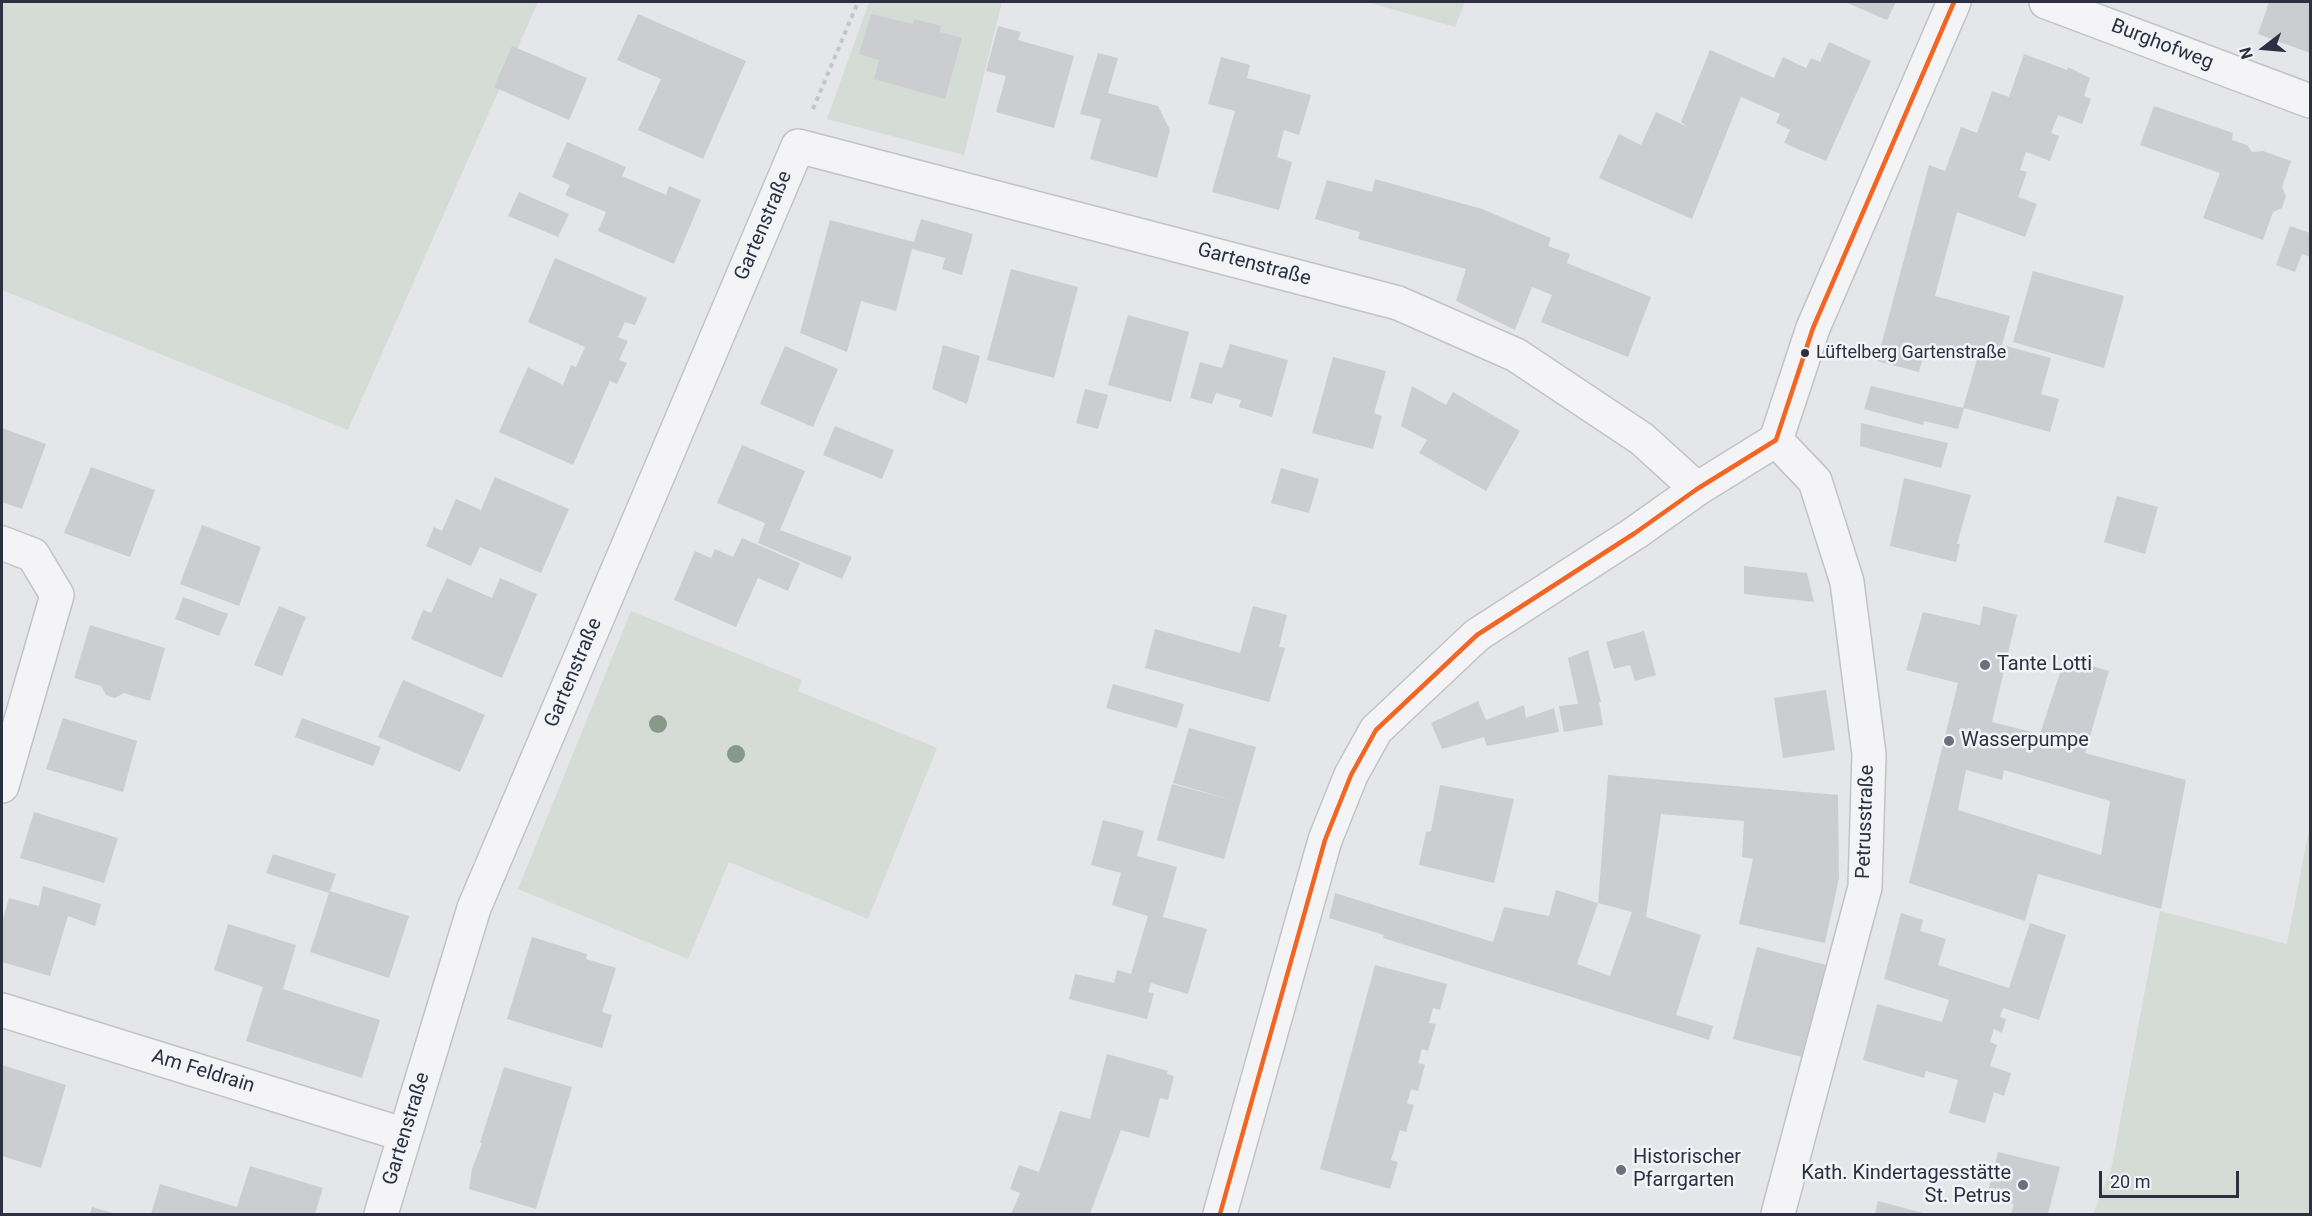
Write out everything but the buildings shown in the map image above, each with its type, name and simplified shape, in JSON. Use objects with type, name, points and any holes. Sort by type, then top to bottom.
[{"type":"street","points":[[1220,1215],[1325,840],[1351,775],[1376,730],[1477,635],[1635,533],[1697,489],[1776,440],[1813,328],[1954,2]]},
{"type":"street","name":"Burghofweg","points":[[2046,2],[2310,101]]},
{"type":"street","name":"Gartenstraße","points":[[381,1215],[474,908],[798,146],[1398,303],[1516,355],[1642,439],[1697,489]]},
{"type":"street","name":"Petrusstraße","points":[[1776,440],[1815,481],[1847,582],[1869,754],[1865,887],[1778,1215]]},
{"type":"street","points":[[2,543],[33,555],[57,595],[2,786]]},
{"type":"street","name":"Am Feldrain","points":[[2,1010],[405,1135]]},
{"type":"path","points":[[798,146],[858,2]]},
{"type":"shaded area","points":[[2,2],[538,2],[348,430],[2,290]]},
{"type":"shaded area","points":[[869,2],[1002,2],[964,155],[827,119]]},
{"type":"shaded area","points":[[1367,2],[1465,2],[1455,27]]},
{"type":"shaded area","points":[[631,611],[802,680],[798,691],[937,748],[868,919],[729,862],[688,959],[518,889]]},
{"type":"shaded area","points":[[2310,824],[2310,1214],[2093,1214],[2111,1170],[2160,911],[2287,944]]},
{"type":"transit line","points":[[1220,1214],[1325,840],[1351,775],[1376,730],[1477,635],[1635,533],[1697,489],[1776,440],[1813,328],[1954,2]]},
{"type":"place","name":"Lüftelberg Gartenstraße","points":[[1805,353]]},
{"type":"place","name":"Tante Lotti","points":[[1985,665]]},
{"type":"place","name":"Wasserpumpe","points":[[1949,741]]},
{"type":"place","name":"Historischer Pfarrgarten","points":[[1621,1170]]},
{"type":"place","name":"Kath. Kindertagesstätte St. Petrus","points":[[2023,1185]]}]
